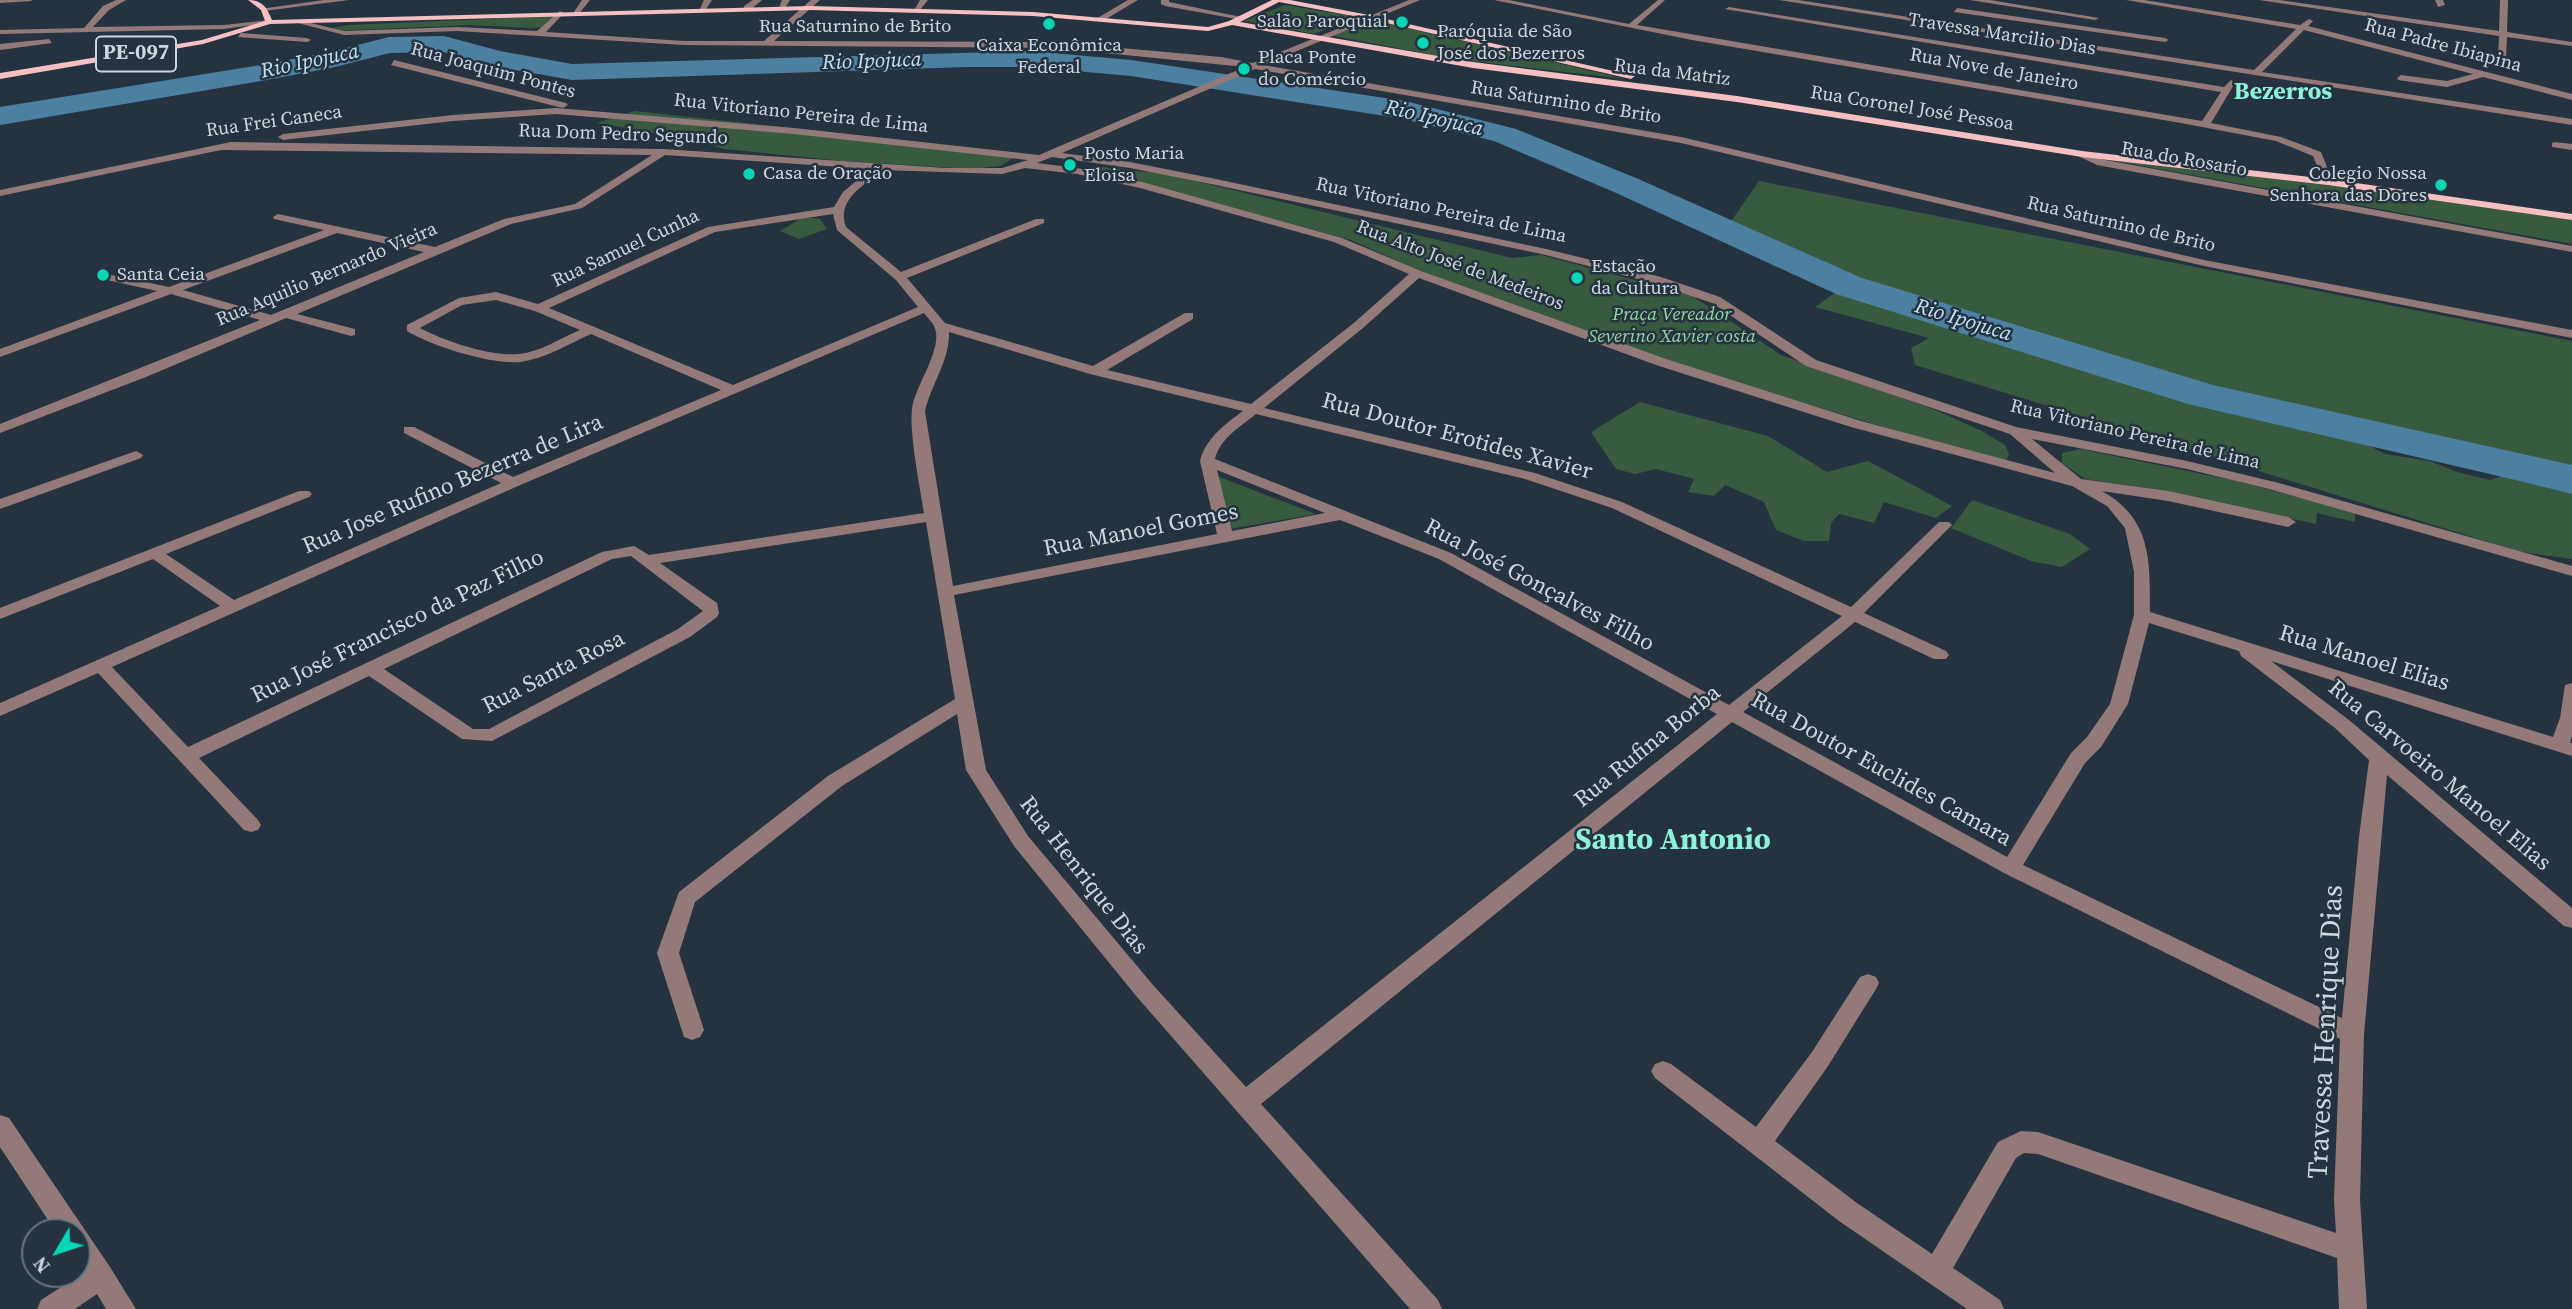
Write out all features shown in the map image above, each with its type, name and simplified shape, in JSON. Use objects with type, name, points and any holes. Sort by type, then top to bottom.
[{"type":"main road","points":[[252,0],[264,9],[269,22],[747,8],[783,4],[810,8],[919,9],[1060,17],[1193,29],[1208,29],[1232,23],[1278,0]]},
{"type":"main road","name":"Rua da Matriz","points":[[1278,0],[1369,17],[1737,99]]},
{"type":"main road","name":"PE-097","points":[[0,76],[230,36],[269,22]]},
{"type":"main road","name":"Rua da Matriz","points":[[1232,23],[1473,65],[1737,99]]},
{"type":"main road","name":"Rua Coronel José Pessoa","points":[[1737,99],[2082,154],[2328,182],[2572,217]]},
{"type":"street","points":[[86,30],[106,8],[122,0]]},
{"type":"street","points":[[264,9],[280,0]]},
{"type":"street","points":[[264,9],[345,0]]},
{"type":"street","points":[[575,13],[586,0]]},
{"type":"street","points":[[702,9],[708,0]]},
{"type":"street","points":[[747,8],[758,0]]},
{"type":"street","points":[[764,45],[810,8],[816,0]]},
{"type":"street","points":[[919,9],[924,0]]},
{"type":"street","points":[[1098,20],[1134,0]]},
{"type":"street","points":[[1165,0],[1165,4],[1242,18]]},
{"type":"street","points":[[1025,165],[1182,99],[1238,72],[1416,0]]},
{"type":"street","name":"Rua Nove de Janeiro","points":[[1498,0],[1631,26],[2278,139],[2317,153],[2328,182]]},
{"type":"street","points":[[1631,26],[1664,0]]},
{"type":"street","points":[[1783,0],[2572,122]]},
{"type":"street","points":[[1939,24],[1972,0],[2109,20]]},
{"type":"street","name":"Rua Padre Ibiapina","points":[[2130,0],[2305,28],[2572,97]]},
{"type":"street","points":[[2263,0],[2316,4],[2572,44]]},
{"type":"street","points":[[2502,59],[2504,0]]},
{"type":"street","points":[[0,1],[28,1]]},
{"type":"street","points":[[2256,72],[2305,28],[2316,4]]},
{"type":"street","name":"Travessa Marcilio Dias","points":[[1730,9],[2227,90]]},
{"type":"street","points":[[1957,10],[2165,40]]},
{"type":"street","points":[[538,35],[560,13]]},
{"type":"street","points":[[0,32],[224,27],[269,22]]},
{"type":"street","name":"Rua Saturnino de Brito","points":[[302,23],[332,32],[457,29],[764,45],[1055,45],[1255,65],[1405,94],[1681,140],[2192,260],[2572,334]]},
{"type":"street","points":[[0,47],[139,29]]},
{"type":"street","points":[[230,36],[307,40]]},
{"type":"street","name":"Rua Joaquim Pontes","points":[[394,62],[551,101],[582,113]]},
{"type":"street","points":[[2205,125],[2237,70]]},
{"type":"street","points":[[2402,78],[2447,84],[2484,74]]},
{"type":"street","points":[[2513,82],[2572,85]]},
{"type":"street","name":"Rua Vitoriano Pereira de Lima","points":[[556,111],[794,131],[1130,165],[1546,252],[1657,280],[1724,304],[1811,363],[2013,431],[2187,465],[2274,486],[2572,571]]},
{"type":"street","name":"Rua Frei Caneca","points":[[0,193],[220,147],[359,128],[556,111]]},
{"type":"street","points":[[2555,145],[2572,147]]},
{"type":"street","name":"Rua Dom Pedro Segundo","points":[[220,147],[663,152],[877,169],[974,172],[1002,171],[1025,165]]},
{"type":"street","name":"Rua Aquilio Bernardo Vieira","points":[[0,429],[515,218],[578,206],[663,152]]},
{"type":"street","name":"Rua do Rosario","points":[[2082,154],[2097,162],[2572,249]]},
{"type":"street","name":"Rua Alto José de Medeiros","points":[[1025,165],[1077,171],[1142,185],[1354,245],[1417,273],[1651,358],[1843,420],[2077,483]]},
{"type":"street","points":[[877,169],[846,195],[837,210],[836,219],[841,229],[900,277],[941,326]]},
{"type":"street","name":"Rua Samuel Cunha","points":[[539,308],[712,229],[837,210]]},
{"type":"street","points":[[278,217],[436,251]]},
{"type":"street","points":[[900,277],[1040,221]]},
{"type":"street","points":[[0,353],[337,229]]},
{"type":"street","points":[[1226,538],[1207,461],[1210,449],[1222,434],[1359,325],[1417,273]]},
{"type":"street","points":[[111,277],[173,291],[271,319]]},
{"type":"street","points":[[590,330],[530,355],[509,359],[430,338],[411,328],[459,302],[496,296],[539,308],[735,391]]},
{"type":"street","name":"Rua Jose Rufino Bezerra de Lira","points":[[0,710],[513,483],[926,308]]},
{"type":"street","points":[[284,314],[351,332]]},
{"type":"street","points":[[1095,371],[1189,316]]},
{"type":"street","name":"Rua Doutor Erotides Xavier","points":[[941,326],[1095,371],[1530,476],[1578,490],[1617,505],[1940,655]]},
{"type":"street","name":"Rua Henrique Dias","points":[[941,326],[943,335],[939,354],[918,411],[976,770],[1021,841],[1144,991],[1428,1309]]},
{"type":"street","points":[[409,430],[513,483]]},
{"type":"street","points":[[2011,868],[2078,758],[2094,742],[2119,705],[2142,615],[2142,572],[2133,527],[2112,503],[2077,483],[2013,431]]},
{"type":"street","points":[[0,504],[136,455]]},
{"type":"street","name":"Rua José Gonçalves Filho","points":[[1207,461],[1445,556],[1728,714]]},
{"type":"street","points":[[2077,483],[2168,496],[2288,522]]},
{"type":"street","points":[[0,614],[304,494]]},
{"type":"street","name":"Rua Manoel Gomes","points":[[946,592],[1345,514]]},
{"type":"street","name":"Rua José Francisco da Paz Filho","points":[[186,756],[608,555],[640,556],[933,516]]},
{"type":"street","name":"Rua Rufina Borba","points":[[1244,1103],[1852,615],[1944,525]]},
{"type":"street","points":[[154,553],[231,606]]},
{"type":"street","name":"Rua Santa Rosa","points":[[370,668],[469,735],[492,735],[684,633],[712,613],[711,607],[640,556]]},
{"type":"street","name":"Rua Manoel Elias","points":[[2142,615],[2566,748]]},
{"type":"street","name":"Rua Carvoeiro Manoel Elias","points":[[2239,646],[2342,724],[2572,920]]},
{"type":"street","points":[[101,666],[251,825]]},
{"type":"street","points":[[2566,748],[2571,689]]},
{"type":"street","points":[[692,1030],[668,953],[686,898],[835,780],[963,702]]},
{"type":"street","name":"Rua Doutor Euclides Camara","points":[[1728,714],[2011,868],[2352,1034]]},
{"type":"street","name":"Travessa Henrique Dias","points":[[2353,1309],[2347,1200],[2352,1034],[2369,837],[2379,758]]},
{"type":"street","points":[[1759,1143],[1820,1059],[1868,983]]},
{"type":"street","points":[[1662,1071],[1848,1212],[1990,1309]]},
{"type":"street","points":[[0,1126],[62,1218]]},
{"type":"street","points":[[1936,1271],[2007,1150],[2021,1142],[2038,1143],[2350,1250]]},
{"type":"street","points":[[91,1262],[122,1309]]},
{"type":"street","points":[[51,1309],[100,1276]]},
{"type":"green space","points":[[1285,5],[1358,17],[1314,34],[1244,21]]},
{"type":"green space","points":[[555,16],[542,27],[533,28],[470,25],[334,31],[332,28],[349,25]]},
{"type":"green space","points":[[1366,21],[1381,22],[1626,79],[1454,59],[1334,36]]},
{"type":"green space","points":[[635,111],[1021,153],[1001,166],[969,169],[843,161],[724,149],[697,141],[597,123]]},
{"type":"green space","points":[[2098,158],[2261,174],[2572,218],[2572,244]]},
{"type":"green space","name":"Praça Vereador Severino Xavier costa","points":[[1092,166],[1167,174],[1512,258],[1541,255],[1691,295],[1781,355],[1938,411],[1982,431],[2005,445],[2009,454],[2005,463],[1986,458],[1656,358],[1418,270],[1351,240],[1087,170]]},
{"type":"green space","points":[[1759,181],[2572,341],[2572,474],[2293,415],[1936,313],[1725,230]]},
{"type":"green space","points":[[803,217],[820,219],[827,229],[799,239],[780,231]]},
{"type":"green space","points":[[1839,290],[2169,392],[2368,445],[2385,454],[2430,461],[2457,472],[2490,480],[2502,476],[2572,494],[2572,559],[2521,552],[1915,365],[1911,348],[1929,338],[1815,307]]},
{"type":"green space","points":[[1640,402],[1768,436],[1827,472],[1868,461],[1952,506],[1936,518],[1884,502],[1874,523],[1839,514],[1831,523],[1829,541],[1804,541],[1776,530],[1764,502],[1725,485],[1714,496],[1688,492],[1694,479],[1656,469],[1635,474],[1616,469],[1591,432]]},
{"type":"green space","points":[[2080,449],[2232,480],[2355,512],[2355,522],[2317,513],[2316,524],[2146,488],[2085,479],[2062,463],[2062,453]]},
{"type":"green space","points":[[1214,475],[1316,514],[1230,529]]},
{"type":"green space","points":[[1972,500],[2070,534],[2090,549],[2062,567],[2031,561],[1951,528]]},
{"type":"water","points":[[2384,430],[2572,473],[2572,494],[2368,443]]},
{"type":"waterway","name":"Rio Ipojuca","points":[[0,116],[261,73],[331,60],[389,45],[444,44],[498,59],[572,72],[967,59],[1031,59],[1131,68],[1405,110],[1505,135],[1625,185],[1849,286],[2203,395],[2572,479]]},
{"type":"place","name":"Salão Paroquial","points":[[1402,22]]},
{"type":"place","name":"Caixa Econômica Federal","points":[[1049,24]]},
{"type":"place","name":"Paróquia de São José dos Bezerros","points":[[1423,43]]},
{"type":"place","name":"Placa Ponte do Comércio","points":[[1244,69]]},
{"type":"place","name":"Posto Maria Eloisa","points":[[1070,165]]},
{"type":"place","name":"Casa de Oração","points":[[749,174]]},
{"type":"place","name":"Colegio Nossa Senhora das Dores","points":[[2441,185]]},
{"type":"place","name":"Santa Ceia","points":[[103,275]]},
{"type":"place","name":"Estação da Cultura","points":[[1577,278]]},
{"type":"district","name":"Bezerros","points":[[2283,93]]},
{"type":"district","name":"Santo Antonio","points":[[1673,841]]}]
